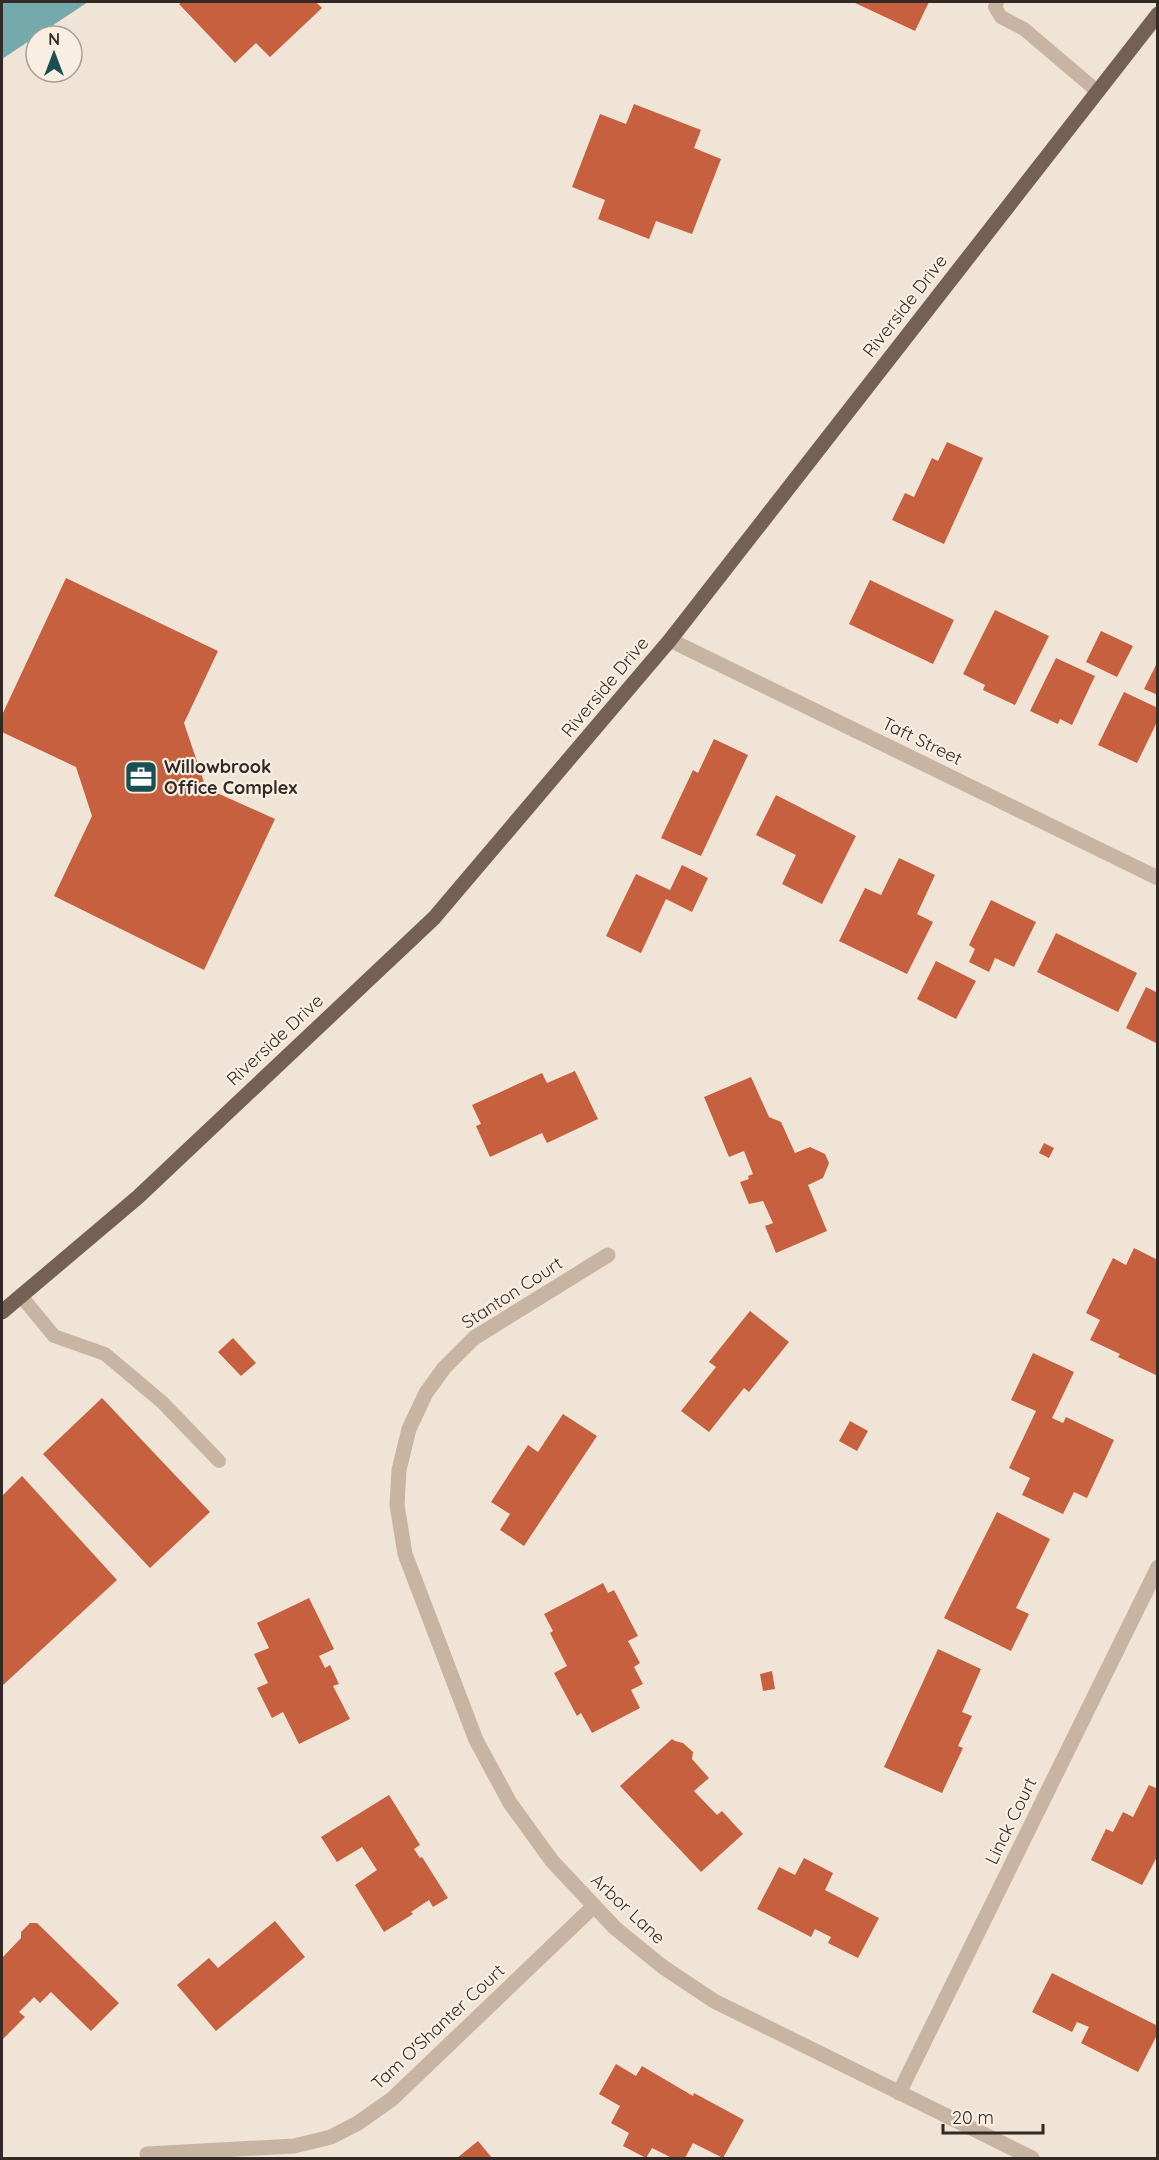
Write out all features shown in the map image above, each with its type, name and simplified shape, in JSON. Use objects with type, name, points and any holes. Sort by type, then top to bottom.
[{"type":"main road","name":"Riverside Drive","points":[[2,1312],[138,1197],[434,918],[670,640],[1157,16]]},
{"type":"street","name":"Taft Street","points":[[670,640],[1158,878]]},
{"type":"street","name":"Stanton Court","points":[[397,1505],[399,1470],[409,1428],[426,1394],[444,1368],[474,1338],[608,1254]]},
{"type":"street","name":"Arbor Lane","points":[[397,1505],[405,1554],[476,1740],[510,1803],[552,1861],[592,1907],[663,1967],[714,2001],[1032,2158]]},
{"type":"street","name":"Linck Court","points":[[899,2093],[1157,1571]]},
{"type":"street","name":"Tam O'Shanter Court","points":[[147,2154],[294,2146],[331,2137],[358,2123],[392,2100],[592,1907]]},
{"type":"lane","points":[[997,2],[995,7],[1001,16],[1024,29],[1097,91]]},
{"type":"lane","points":[[21,1296],[54,1336],[105,1354],[162,1402],[219,1461]]},
{"type":"water","points":[[2,2],[88,2],[55,24],[24,24],[24,44],[2,59]]},
{"type":"building","points":[[182,2],[316,2],[322,8],[270,57],[256,43],[235,63],[179,4]]},
{"type":"building","points":[[853,2],[929,2],[915,31]]},
{"type":"building","points":[[634,104],[701,130],[694,148],[721,159],[692,234],[656,221],[649,239],[598,219],[605,200],[572,187],[600,114],[626,124]]},
{"type":"building","points":[[947,442],[983,458],[944,544],[892,520],[905,493],[914,497],[932,458],[938,461]]},
{"type":"building","name":"Willowbrook Office Complex","points":[[66,578],[218,651],[184,723],[206,788],[275,819],[204,970],[54,896],[92,816],[76,767],[2,732],[2,715]]},
{"type":"building","points":[[870,580],[954,620],[933,664],[849,624]]},
{"type":"building","points":[[995,610],[1049,636],[1015,705],[983,690],[985,685],[963,674]]},
{"type":"building","points":[[1101,631],[1133,646],[1117,677],[1086,662]]},
{"type":"building","points":[[1056,658],[1095,676],[1072,725],[1060,719],[1058,724],[1030,711]]},
{"type":"building","points":[[1158,661],[1158,695],[1144,689]]},
{"type":"building","points":[[1124,692],[1158,708],[1158,720],[1137,763],[1098,745]]},
{"type":"building","points":[[714,739],[748,755],[701,856],[661,838],[693,770],[698,773]]},
{"type":"building","points":[[776,795],[856,836],[822,904],[782,884],[796,855],[756,835]]},
{"type":"building","points":[[899,858],[935,875],[917,914],[933,922],[907,974],[839,941],[865,888],[881,895]]},
{"type":"building","points":[[682,865],[708,878],[692,912],[666,899],[641,953],[606,936],[636,874],[670,890]]},
{"type":"building","points":[[991,900],[1036,922],[1014,967],[995,958],[989,972],[969,962],[975,949],[969,945]]},
{"type":"building","points":[[1056,933],[1137,973],[1118,1012],[1037,972]]},
{"type":"building","points":[[936,961],[976,981],[956,1019],[917,999]]},
{"type":"building","points":[[1146,987],[1158,993],[1158,1044],[1126,1028]]},
{"type":"building","points":[[575,1071],[598,1119],[547,1143],[542,1133],[490,1157],[476,1126],[481,1124],[472,1105],[542,1073],[547,1083]]},
{"type":"building","points":[[751,1077],[769,1117],[781,1122],[795,1153],[810,1147],[825,1154],[829,1163],[823,1178],[808,1185],[827,1231],[776,1253],[765,1226],[773,1223],[763,1201],[749,1204],[740,1182],[749,1179],[748,1176],[753,1174],[744,1151],[729,1157],[704,1097]]},
{"type":"building","points":[[1044,1143],[1054,1148],[1049,1158],[1039,1153]]},
{"type":"building","points":[[1134,1248],[1158,1260],[1158,1376],[1118,1357],[1120,1354],[1090,1340],[1100,1320],[1086,1313],[1113,1258],[1126,1265]]},
{"type":"building","points":[[750,1311],[789,1342],[749,1392],[744,1388],[709,1432],[681,1411],[716,1367],[709,1362]]},
{"type":"building","points":[[233,1338],[256,1363],[241,1376],[218,1352]]},
{"type":"building","points":[[1033,1353],[1074,1372],[1052,1418],[1063,1423],[1066,1417],[1114,1440],[1087,1498],[1074,1492],[1063,1514],[1022,1495],[1030,1478],[1009,1468],[1036,1411],[1011,1400]]},
{"type":"building","points":[[102,1398],[210,1512],[150,1568],[43,1454]]},
{"type":"building","points":[[563,1414],[597,1436],[524,1546],[500,1530],[510,1514],[491,1502],[528,1445],[538,1452]]},
{"type":"building","points":[[850,1421],[868,1431],[857,1451],[839,1441]]},
{"type":"building","points":[[22,1476],[117,1580],[2,1686],[2,1496]]},
{"type":"building","points":[[997,1512],[1050,1539],[1016,1608],[1029,1614],[1011,1651],[944,1618]]},
{"type":"building","points":[[603,1583],[608,1593],[614,1590],[638,1636],[628,1641],[640,1663],[634,1667],[643,1684],[631,1690],[640,1708],[592,1733],[581,1713],[577,1716],[554,1673],[567,1666],[550,1633],[553,1631],[544,1614]]},
{"type":"building","points":[[309,1598],[334,1649],[319,1656],[325,1668],[330,1665],[339,1684],[333,1686],[350,1719],[299,1744],[283,1712],[272,1718],[257,1688],[268,1683],[254,1654],[269,1648],[257,1623]]},
{"type":"building","points":[[938,1649],[981,1669],[962,1712],[972,1716],[958,1746],[963,1748],[942,1793],[884,1767]]},
{"type":"building","points":[[772,1671],[775,1689],[763,1691],[760,1674]]},
{"type":"building","points":[[672,1739],[683,1743],[693,1752],[692,1759],[709,1778],[694,1791],[717,1815],[722,1811],[743,1834],[701,1872],[620,1786]]},
{"type":"building","points":[[1149,1785],[1158,1789],[1158,1855],[1142,1885],[1091,1860],[1106,1829],[1113,1832],[1123,1812],[1133,1817]]},
{"type":"building","points":[[389,1795],[420,1845],[414,1849],[420,1858],[422,1857],[448,1898],[433,1907],[429,1900],[411,1912],[413,1914],[384,1932],[355,1885],[377,1870],[362,1847],[337,1862],[321,1837]]},
{"type":"building","points":[[804,1858],[833,1873],[825,1890],[879,1918],[858,1958],[828,1943],[831,1937],[815,1929],[811,1937],[757,1909],[779,1867],[795,1875]]},
{"type":"building","points":[[275,1921],[305,1957],[216,2031],[177,1985],[209,1958],[218,1968]]},
{"type":"building","points":[[30,1923],[37,1923],[119,2003],[91,2031],[51,1992],[40,2003],[34,1997],[19,2012],[25,2017],[2,2040],[2,1958],[21,1938],[21,1932]]},
{"type":"building","points":[[1052,1973],[1158,2026],[1158,2033],[1138,2072],[1081,2043],[1089,2027],[1077,2022],[1072,2032],[1032,2012]]},
{"type":"building","points":[[616,2064],[636,2076],[642,2066],[693,2096],[694,2093],[744,2120],[723,2158],[693,2143],[685,2158],[672,2158],[652,2148],[646,2158],[623,2146],[629,2133],[611,2123],[620,2106],[599,2094]]},
{"type":"building","points":[[478,2141],[492,2158],[457,2158]]},
{"type":"place","name":"Willowbrook Office Complex","points":[[141,777]]}]
